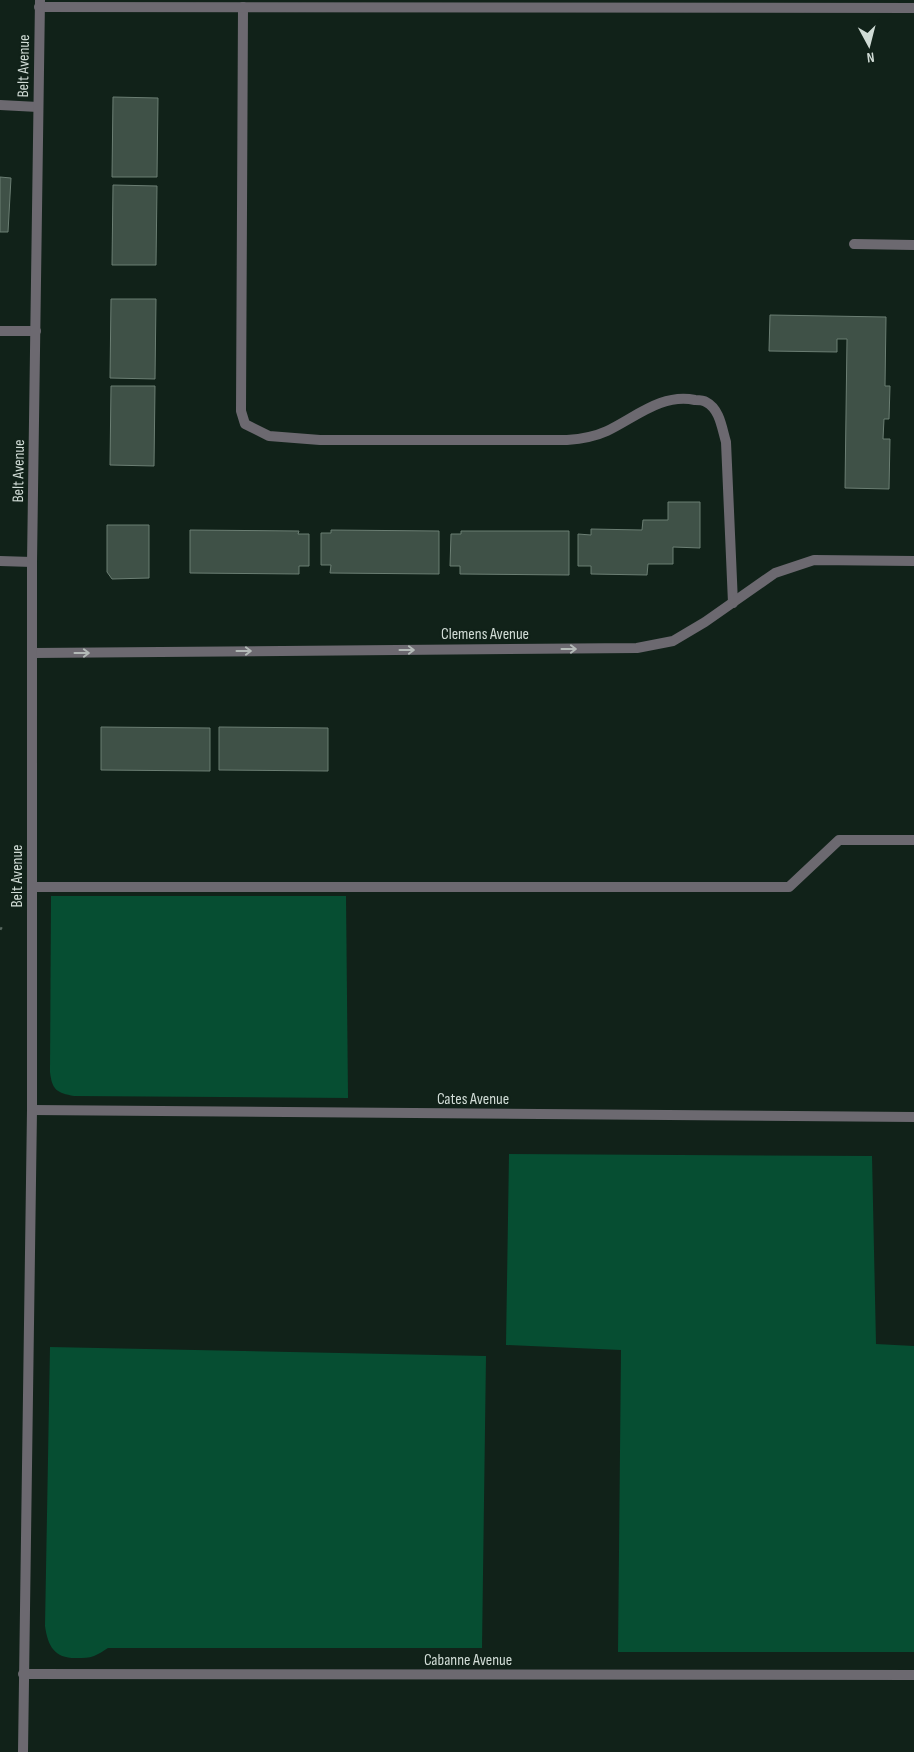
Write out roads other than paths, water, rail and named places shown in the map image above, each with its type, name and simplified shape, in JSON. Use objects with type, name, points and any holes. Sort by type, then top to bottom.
[{"type":"street","points":[[39,3],[243,7],[914,8]]},
{"type":"street","name":"Belt Avenue","points":[[23,1752],[32,1110],[32,562],[39,3]]},
{"type":"street","points":[[243,7],[242,411],[245,424],[269,436],[320,440],[567,440],[588,438],[607,431],[651,406],[667,400],[686,398],[707,402],[718,416],[726,442],[733,603]]},
{"type":"street","points":[[0,106],[38,107]]},
{"type":"street","points":[[854,244],[914,245]]},
{"type":"street","points":[[0,331],[36,331]]},
{"type":"street","name":"Clemens Avenue","points":[[33,653],[637,648],[673,641],[705,622],[775,573],[814,560],[914,561]]},
{"type":"street","points":[[0,561],[32,562]]},
{"type":"street","points":[[32,887],[789,887],[839,840],[914,840]]},
{"type":"street","name":"Cates Avenue","points":[[32,1110],[914,1117]]},
{"type":"street","name":"Cabanne Avenue","points":[[23,1674],[914,1675]]}]
